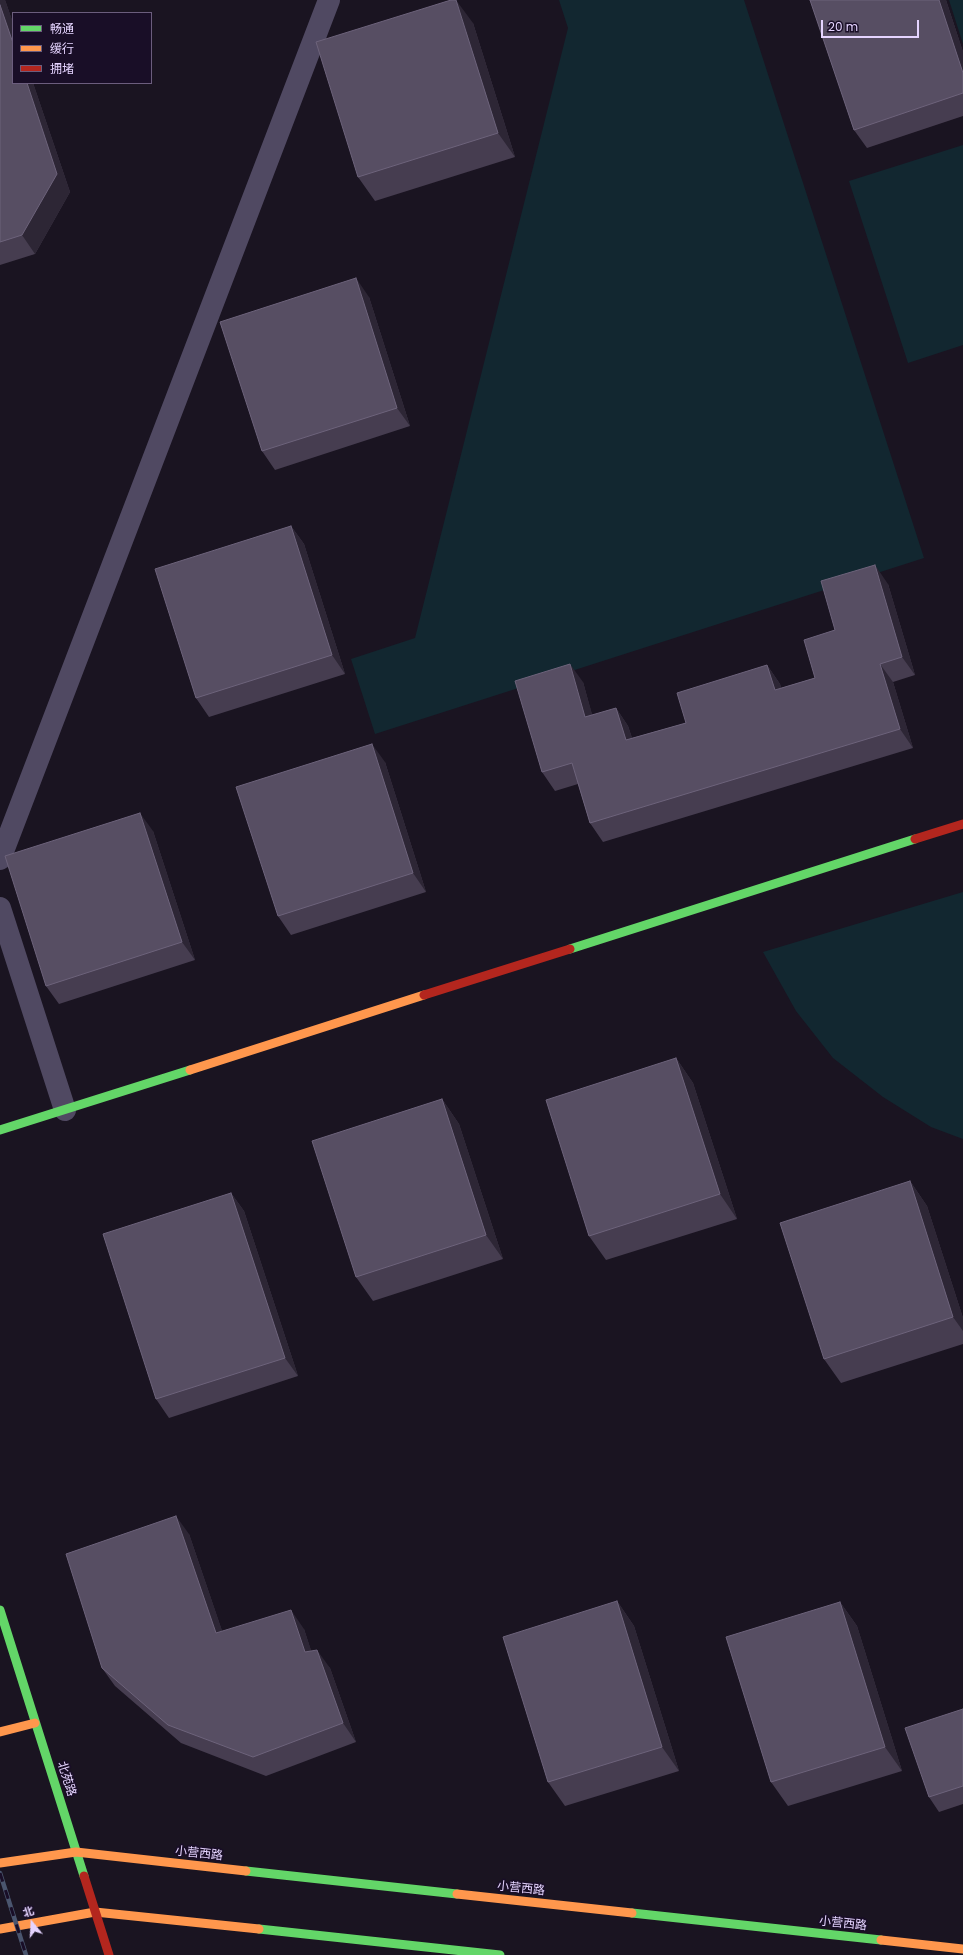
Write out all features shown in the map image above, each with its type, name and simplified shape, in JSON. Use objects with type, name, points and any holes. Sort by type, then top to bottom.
[{"type":"main road","points":[[0,1130],[963,824]]},
{"type":"main road","name":"北苑路","points":[[0,1610],[108,1955]]},
{"type":"main road","points":[[0,1732],[35,1722]]},
{"type":"main road","name":"小营西路","points":[[0,1863],[76,1852],[963,1949]]},
{"type":"main road","points":[[0,1929],[95,1912],[500,1955]]},
{"type":"street","points":[[0,859],[329,0]]},
{"type":"street","points":[[0,908],[64,1110]]},
{"type":"shaded area","points":[[559,0],[744,0],[924,558],[375,734],[351,659],[415,638],[568,28]]},
{"type":"shaded area","points":[[949,0],[963,0],[963,44]]},
{"type":"shaded area","points":[[963,145],[963,345],[908,363],[849,181]]},
{"type":"shaded area","points":[[963,892],[963,1139],[931,1127],[883,1097],[833,1058],[796,1011],[763,952]]},
{"type":"building","points":[[451,0],[456,0],[498,133],[358,177],[316,42]]},
{"type":"building","points":[[810,0],[939,0],[963,73],[963,93],[854,130]]},
{"type":"building","points":[[0,5],[12,40],[12,84],[27,84],[57,174],[22,235],[0,242]]},
{"type":"building","points":[[356,278],[397,408],[262,451],[220,322]]},
{"type":"building","points":[[291,526],[332,655],[196,698],[155,569]]},
{"type":"building","points":[[875,565],[902,657],[880,664],[900,729],[590,823],[572,763],[542,772],[515,681],[570,664],[585,717],[616,708],[626,740],[686,723],[677,693],[767,665],[775,690],[815,678],[804,640],[835,630],[821,581]]},
{"type":"building","points":[[372,744],[413,873],[278,916],[236,787]]},
{"type":"building","points":[[140,813],[182,942],[46,986],[5,856]]},
{"type":"building","points":[[676,1058],[720,1194],[589,1236],[546,1100]]},
{"type":"building","points":[[442,1099],[486,1235],[356,1277],[312,1141]]},
{"type":"building","points":[[910,1181],[953,1317],[824,1359],[780,1223]]},
{"type":"building","points":[[231,1193],[285,1358],[156,1399],[103,1234]]},
{"type":"building","points":[[176,1516],[216,1633],[291,1610],[305,1652],[317,1650],[343,1723],[253,1757],[168,1725],[102,1668],[66,1554]]},
{"type":"building","points":[[617,1601],[662,1747],[548,1782],[503,1637]]},
{"type":"building","points":[[840,1602],[885,1747],[771,1782],[726,1637]]},
{"type":"building","points":[[963,1709],[963,1786],[929,1797],[905,1728]]},
{"type":"railway","points":[[0,1873],[26,1955]]},
{"type":"traffic: fast","points":[[570,949],[915,839]]},
{"type":"traffic: fast","points":[[0,1130],[190,1070]]},
{"type":"traffic: fast","points":[[0,1610],[84,1876]]},
{"type":"traffic: fast","points":[[246,1871],[457,1894]]},
{"type":"traffic: fast","points":[[632,1913],[881,1940]]},
{"type":"traffic: fast","points":[[259,1929],[500,1955]]},
{"type":"traffic: slow","points":[[190,1070],[424,995]]},
{"type":"traffic: slow","points":[[0,1732],[35,1723]]},
{"type":"traffic: slow","points":[[0,1863],[76,1852],[246,1871]]},
{"type":"traffic: slow","points":[[457,1894],[632,1913]]},
{"type":"traffic: slow","points":[[0,1929],[95,1912],[259,1929]]},
{"type":"traffic: slow","points":[[881,1940],[963,1949]]},
{"type":"traffic: jam","points":[[915,839],[963,824]]},
{"type":"traffic: jam","points":[[424,995],[570,949]]},
{"type":"traffic: jam","points":[[84,1876],[109,1955]]}]
